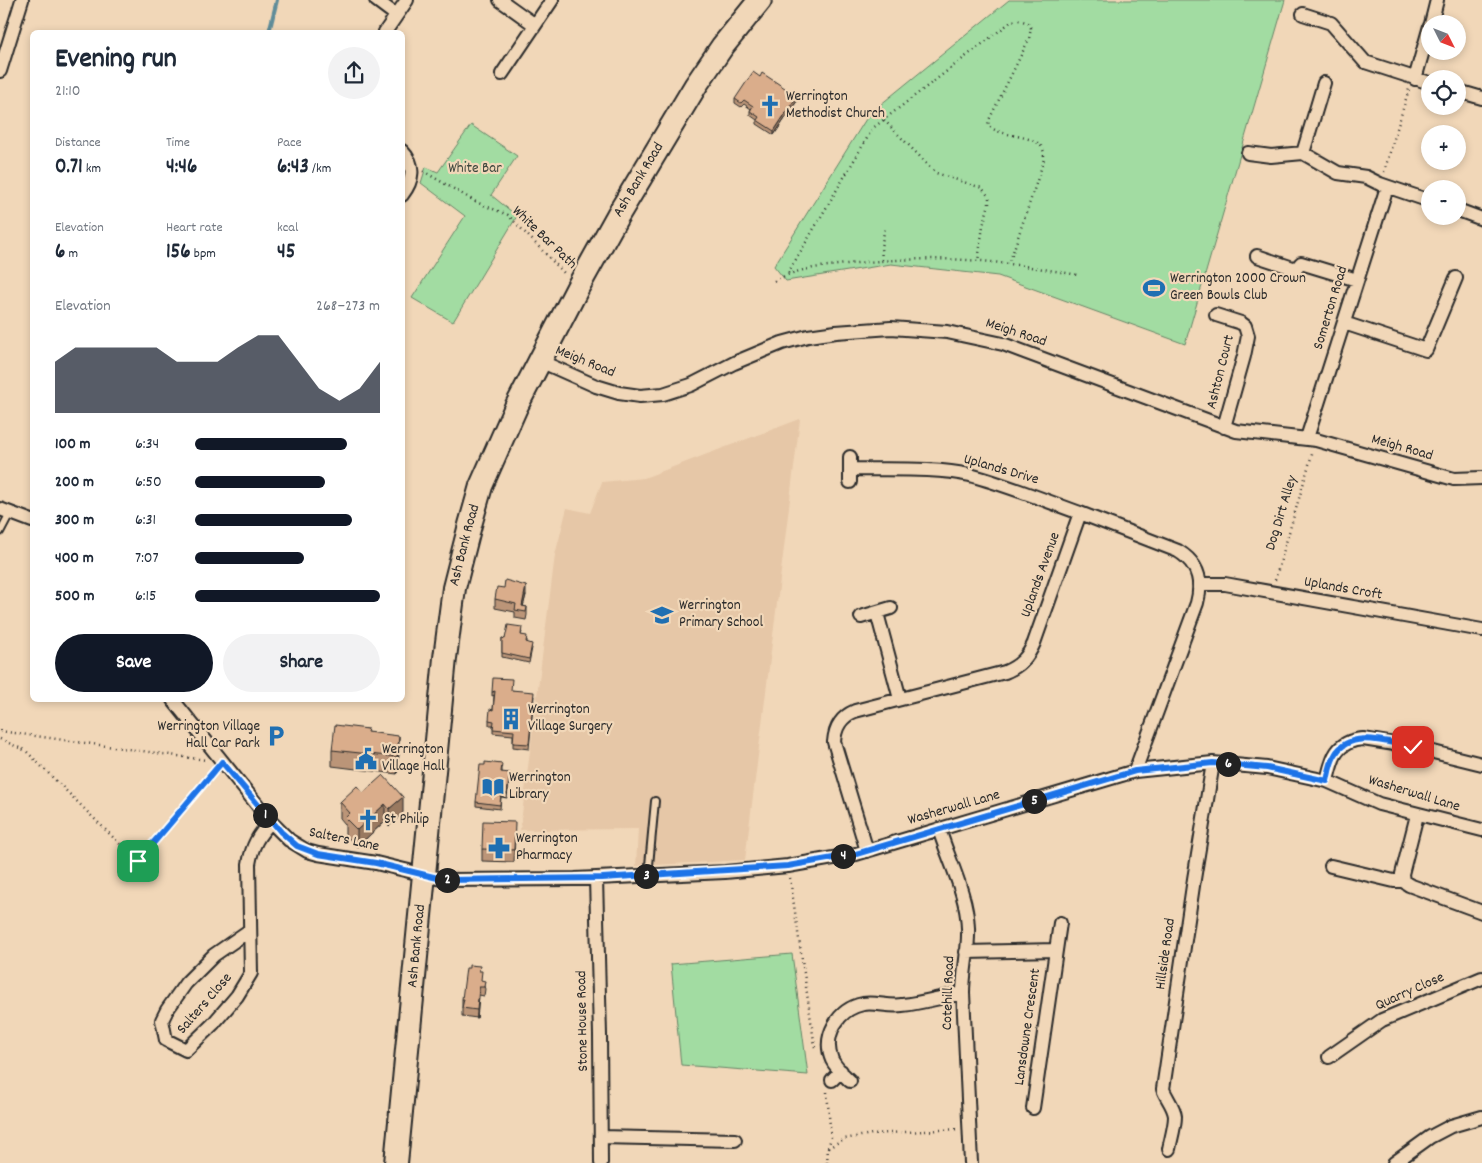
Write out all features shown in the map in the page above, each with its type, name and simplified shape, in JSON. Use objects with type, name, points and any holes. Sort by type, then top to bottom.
[{"type":"highway","name":"Ash Bank Road","points":[[396,1163],[445,658],[454,588],[481,486],[516,407],[578,286],[618,215],[696,85],[722,47],[760,0]]},
{"type":"street","points":[[0,71],[22,0]]},
{"type":"street","points":[[376,0],[396,15]]},
{"type":"street","points":[[386,30],[407,0]]},
{"type":"street","points":[[500,0],[535,25]]},
{"type":"street","points":[[502,74],[552,0]]},
{"type":"street","points":[[1433,15],[1437,0]]},
{"type":"street","points":[[1303,14],[1331,23],[1365,62],[1421,80]]},
{"type":"street","points":[[1414,78],[1421,55]]},
{"type":"street","points":[[1303,153],[1324,83]]},
{"type":"street","points":[[1466,93],[1482,98]]},
{"type":"street","points":[[1248,153],[1271,156],[1303,153],[1338,172],[1366,178],[1421,198]]},
{"type":"street","points":[[405,155],[409,160],[412,171],[410,183],[405,190]]},
{"type":"street","name":"Somerton Road","points":[[1312,439],[1384,186]]},
{"type":"street","points":[[1466,213],[1482,219]]},
{"type":"street","points":[[1257,256],[1296,269],[1301,263],[1357,280]]},
{"type":"street","points":[[1344,323],[1426,350],[1456,278]]},
{"type":"street","name":"Ashton Court","points":[[1216,315],[1241,323],[1248,336],[1224,427]]},
{"type":"street","name":"Meigh Road","points":[[540,361],[596,386],[619,393],[640,396],[663,394],[691,385],[734,363],[782,343],[808,336],[891,328],[919,329],[975,337],[1003,344],[1236,431],[1312,439],[1454,479],[1482,478]]},
{"type":"street","name":"Uplands Drive","points":[[850,469],[926,470],[968,475],[1080,513]]},
{"type":"street","points":[[5,511],[30,520]]},
{"type":"street","points":[[1080,513],[1178,551],[1188,557],[1197,572],[1199,584],[1197,603],[1135,771]]},
{"type":"street","name":"Uplands Avenue","points":[[867,850],[837,753],[835,734],[841,722],[850,714],[1005,672],[1020,664],[1026,658],[1034,643],[1080,513]]},
{"type":"street","name":"Uplands Croft","points":[[1199,584],[1225,584],[1482,630]]},
{"type":"street","points":[[861,617],[891,608]]},
{"type":"street","points":[[876,613],[900,699]]},
{"type":"street","name":"Salters Lane","points":[[179,702],[222,762],[288,840],[318,854],[376,863],[425,875]]},
{"type":"street","points":[[1327,781],[1331,763],[1337,751],[1348,742],[1356,739],[1413,747],[1482,764]]},
{"type":"street","name":"Washerwall Lane","points":[[425,875],[446,880],[596,878],[788,866],[867,850],[1135,771],[1213,763],[1267,768],[1327,781],[1380,804],[1417,815],[1482,830]]},
{"type":"street","name":"Hillside Road","points":[[1169,1149],[1175,1116],[1163,1089],[1213,763]]},
{"type":"street","points":[[1417,815],[1402,874],[1403,881],[1408,885],[1482,912]]},
{"type":"street","name":"Salters Close","points":[[250,930],[214,954],[186,983],[162,1020],[166,1040],[186,1050],[213,1024],[237,996],[251,973],[250,855],[256,839],[271,822]]},
{"type":"street","name":"Cotehill Road","points":[[939,829],[965,906],[968,929],[962,993],[971,1163]]},
{"type":"street","points":[[1331,866],[1394,882],[1403,881]]},
{"type":"street","name":"Stone House Road","points":[[596,878],[601,1163]]},
{"type":"street","name":"Lansdowne Crescent","points":[[1033,1108],[1060,923]]},
{"type":"street","name":"Lansdowne Crescent","points":[[966,952],[1056,950]]},
{"type":"street","name":"Quarry Close","points":[[1328,1057],[1382,1020],[1482,978]]},
{"type":"street","points":[[850,1081],[833,1079],[830,1041],[834,1025],[849,1009],[866,1004],[900,1006],[962,993]]},
{"type":"street","points":[[1394,1163],[1430,1137],[1452,1126],[1482,1117]]},
{"type":"street","points":[[601,1137],[735,1140]]},
{"type":"lane","points":[[0,532],[5,511]]},
{"type":"lane","points":[[648,876],[655,801]]},
{"type":"path","points":[[788,273],[873,128],[1012,21],[1020,20],[1028,23],[1031,28],[1029,39],[988,125],[995,131],[1036,141],[1042,146],[1044,154],[1043,163],[1009,264]]},
{"type":"path","points":[[1384,186],[1414,78]]},
{"type":"path","points":[[884,120],[936,173],[982,188],[989,197],[978,261]]},
{"type":"path","name":"White Bar Path","points":[[412,171],[423,171],[476,202],[508,214],[578,286]]},
{"type":"path","points":[[882,260],[881,247],[885,228]]},
{"type":"path","points":[[774,281],[788,273],[804,268],[882,260],[936,259],[978,261],[1078,275]]},
{"type":"path","name":"Dog Dirt Alley","points":[[1271,593],[1312,439]]},
{"type":"path","points":[[0,731],[222,762]]},
{"type":"path","points":[[0,739],[26,751],[138,861],[222,762]]},
{"type":"path","points":[[788,866],[817,1054]]},
{"type":"path","points":[[827,1163],[831,1138],[828,1094],[833,1079]]},
{"type":"path","points":[[828,1148],[844,1139],[872,1134],[970,1128]]},
{"type":"shaded area","name":"Werrington Primary School","points":[[800,419],[745,860],[636,866],[638,829],[520,830],[555,555],[567,508],[590,513],[602,482],[644,478]]},
{"type":"green space","points":[[1009,0],[1285,0],[1185,344],[998,276],[891,264],[786,281],[774,266],[866,119],[880,105]]},
{"type":"green space","name":"White Bar","points":[[471,125],[517,156],[491,195],[517,216],[453,322],[412,298],[465,216],[421,183],[426,167],[438,172]]},
{"type":"green space","points":[[792,954],[808,1075],[681,1065],[671,964]]},
{"type":"building","name":"Werrington Methodist Church","points":[[753,72],[760,77],[762,73],[797,96],[774,131],[757,120],[759,117],[750,111],[753,106],[744,100],[741,103],[735,99]]},
{"type":"building","points":[[505,580],[526,586],[522,606],[527,607],[526,612],[515,610],[516,604],[495,599],[497,587],[504,588]]},
{"type":"building","points":[[508,625],[522,627],[521,635],[527,636],[526,642],[532,644],[529,659],[502,653],[502,638],[505,639]]},
{"type":"building","name":"Werrington Village Surgery","points":[[493,678],[512,679],[511,690],[534,692],[529,744],[513,743],[514,731],[493,729],[494,721],[489,720],[490,709],[493,710],[495,691],[492,692]]},
{"type":"building","points":[[335,725],[368,729],[367,732],[399,736],[397,757],[332,750]]},
{"type":"building","name":"Werrington Library","points":[[485,762],[502,764],[501,772],[510,773],[507,794],[501,793],[500,805],[476,802],[480,765],[485,765]]},
{"type":"building","points":[[383,775],[403,797],[389,809],[385,804],[357,830],[345,818],[350,813],[340,802],[357,786],[363,793]]},
{"type":"building","points":[[483,821],[515,822],[514,850],[482,849]]},
{"type":"building","points":[[469,965],[480,966],[479,971],[482,971],[481,980],[485,981],[484,987],[479,987],[477,1010],[462,1008],[466,968],[469,968]]},
{"type":"waterway","points":[[270,30],[277,0]]},
{"type":"place","name":"Werrington Methodist Church","points":[[770,106]]},
{"type":"place","name":"Werrington 2000 Crown Green Bowls Club","points":[[1154,288]]},
{"type":"place","name":"Werrington Primary School","points":[[662,615]]},
{"type":"place","name":"Werrington Village Surgery","points":[[511,719]]},
{"type":"place","name":"Werrington Village Hall Car Park","points":[[276,736]]},
{"type":"place","name":"Werrington Village Hall","points":[[366,759]]},
{"type":"place","name":"Werrington Library","points":[[493,787]]},
{"type":"place","name":"St Philip","points":[[368,820]]},
{"type":"place","name":"Werrington Pharmacy","points":[[499,848]]},
{"type":"route","points":[[138,861],[222,762],[288,840],[297,846],[318,854],[376,863],[446,880],[575,879],[725,872],[788,866],[856,854],[1135,771],[1213,763],[1267,768],[1327,781],[1331,763],[1337,751],[1348,742],[1363,739],[1413,747]]}]
